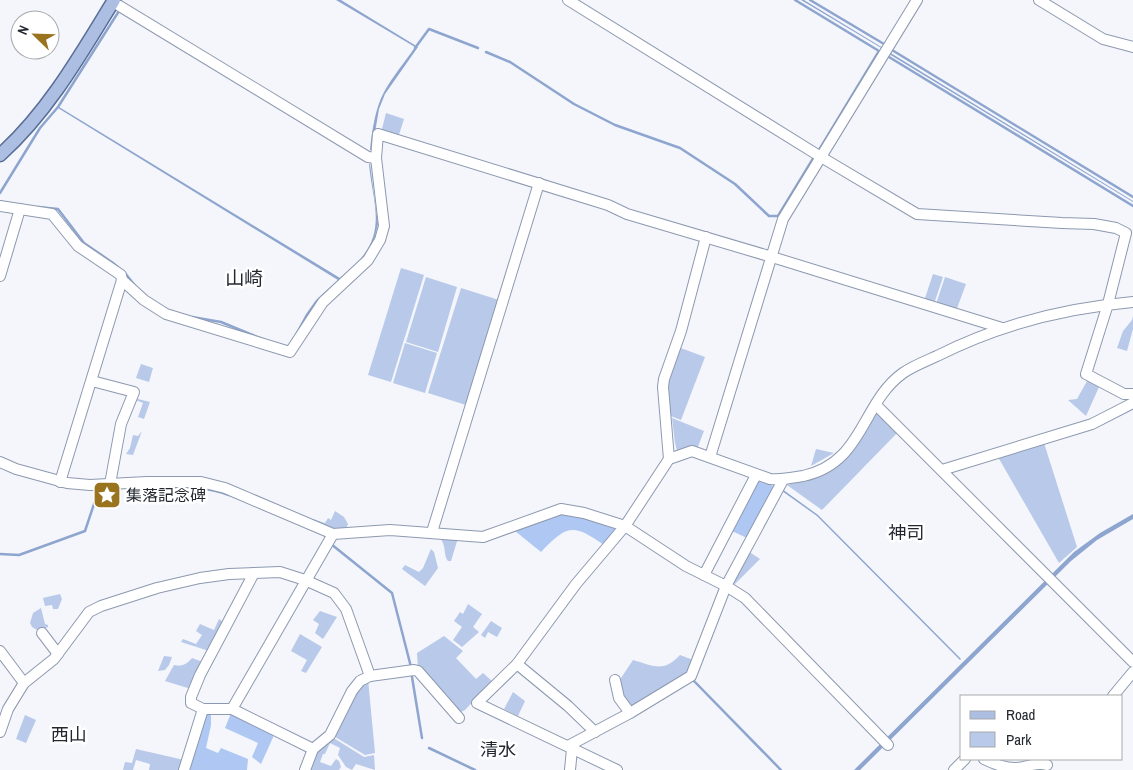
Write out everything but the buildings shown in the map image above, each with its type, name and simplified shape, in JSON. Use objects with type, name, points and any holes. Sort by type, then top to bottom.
[{"type":"main road","points":[[0,155],[52,97],[114,1]]},
{"type":"street","points":[[568,0],[821,157],[917,214],[1094,224],[1116,228],[1126,233],[1108,304],[1086,374],[1124,394],[1133,394]]},
{"type":"street","points":[[710,457],[783,219],[917,0]]},
{"type":"street","points":[[1039,0],[1104,39],[1133,47]]},
{"type":"street","points":[[114,1],[368,157],[376,158]]},
{"type":"street","points":[[0,206],[52,214],[78,246],[121,275],[122,280],[144,300],[166,314],[290,352],[323,302],[368,260],[380,240],[383,220],[376,158],[378,134],[608,205],[627,214],[1002,328]]},
{"type":"street","points":[[432,532],[539,184]]},
{"type":"street","points":[[0,276],[20,209]]},
{"type":"street","points":[[617,770],[477,703],[517,664],[576,584],[625,526],[668,459],[664,379],[681,332],[706,237]]},
{"type":"street","points":[[60,482],[122,280]]},
{"type":"street","points":[[668,459],[692,451],[756,475],[783,480],[810,474],[830,467],[844,454],[888,386],[904,373],[961,344],[1002,328],[1047,315],[1108,304],[1133,302]]},
{"type":"street","points":[[92,381],[134,392],[121,424],[110,484]]},
{"type":"street","points":[[942,470],[1092,424],[1133,403]]},
{"type":"street","points":[[876,405],[1133,662]]},
{"type":"street","points":[[0,462],[16,469],[60,482],[90,485],[201,482],[231,490],[333,534],[390,530],[483,537],[561,509],[625,526],[686,566],[726,586],[744,598],[885,742]]},
{"type":"street","points":[[704,574],[756,475]]},
{"type":"street","points":[[570,748],[691,676],[726,586],[783,480]]},
{"type":"street","points":[[232,709],[333,534]]},
{"type":"street","points":[[0,732],[8,709],[24,683],[58,654],[89,612],[101,606],[156,588],[200,578],[280,572],[306,580],[334,594],[346,609],[370,676]]},
{"type":"street","points":[[254,573],[200,674],[191,697],[191,704],[203,709],[232,709],[313,749]]},
{"type":"street","points":[[42,633],[58,654]]},
{"type":"street","points":[[0,652],[24,683]]},
{"type":"street","points":[[517,664],[568,706],[594,732]]},
{"type":"street","points":[[305,770],[313,749],[330,735],[352,691],[360,681],[370,676],[418,671],[459,718]]},
{"type":"street","points":[[1114,695],[1133,672]]},
{"type":"street","points":[[615,680],[619,698],[630,713]]},
{"type":"street","points":[[184,770],[203,709]]},
{"type":"street","points":[[570,748],[570,770]]},
{"type":"street","points":[[954,770],[965,760]]},
{"type":"street","points":[[986,760],[999,766],[1016,768],[1040,763],[1048,765]]},
{"type":"green space","points":[[386,113],[404,119],[398,138],[381,133]]},
{"type":"green space","points":[[401,268],[424,275],[391,382],[368,375]]},
{"type":"green space","points":[[933,274],[943,277],[934,304],[924,301]]},
{"type":"green space","points":[[426,277],[457,287],[438,352],[406,342]]},
{"type":"green space","points":[[945,277],[966,284],[956,311],[936,304]]},
{"type":"green space","points":[[461,288],[499,300],[466,405],[428,393]]},
{"type":"green space","points":[[1133,316],[1133,329],[1127,351],[1117,348],[1123,331]]},
{"type":"green space","points":[[405,343],[437,353],[425,393],[393,383]]},
{"type":"green space","points":[[678,347],[705,357],[681,420],[668,415],[668,375]]},
{"type":"green space","points":[[141,364],[153,368],[149,382],[136,378]]},
{"type":"green space","points":[[1087,381],[1099,387],[1086,416],[1068,400],[1077,399]]},
{"type":"green space","points":[[134,398],[150,402],[144,419],[138,417],[143,403]]},
{"type":"green space","points":[[875,414],[881,415],[899,431],[822,510],[787,485],[824,474],[839,464]]},
{"type":"green space","points":[[672,418],[704,431],[697,449],[677,451]]},
{"type":"green space","points":[[142,431],[133,455],[126,454],[130,448],[133,435],[138,436]]},
{"type":"green space","points":[[1044,443],[1077,547],[1059,563],[998,457]]},
{"type":"green space","points":[[816,449],[834,453],[811,466]]},
{"type":"green space","points":[[120,486],[115,498],[98,497],[98,493],[114,492]]},
{"type":"green space","points":[[335,511],[344,517],[348,524],[345,531],[333,532],[312,523],[313,519],[325,523],[328,518],[331,520]]},
{"type":"green space","points":[[440,538],[458,538],[451,561],[447,559],[444,545]]},
{"type":"green space","points":[[431,549],[434,552],[438,568],[425,586],[402,569],[405,565],[419,572],[423,568]]},
{"type":"green space","points":[[748,551],[760,559],[735,584],[732,583]]},
{"type":"green space","points":[[60,594],[62,599],[58,609],[53,609],[52,605],[45,606],[43,598]]},
{"type":"green space","points":[[468,604],[482,614],[473,627],[479,632],[462,647],[453,640],[462,627],[454,621],[460,612],[463,614]]},
{"type":"green space","points":[[41,608],[45,624],[48,627],[39,631],[32,627],[30,623],[33,613]]},
{"type":"green space","points":[[320,611],[337,617],[323,639],[315,633],[319,624],[313,620]]},
{"type":"green space","points":[[219,619],[225,623],[209,651],[181,642],[183,639],[196,644],[202,635],[196,631],[200,624],[214,630]]},
{"type":"green space","points":[[491,621],[502,628],[497,637],[488,632],[485,638],[481,635]]},
{"type":"green space","points":[[300,634],[322,647],[306,673],[301,671],[307,660],[291,651]]},
{"type":"green space","points":[[444,636],[463,651],[456,658],[476,679],[483,673],[492,681],[465,710],[459,713],[418,669],[417,653]]},
{"type":"green space","points":[[680,655],[693,660],[685,675],[630,707],[621,695],[619,681],[633,660],[653,666],[663,666],[674,661]]},
{"type":"green space","points":[[164,656],[172,657],[165,670],[158,671]]},
{"type":"green space","points":[[192,658],[203,662],[191,689],[165,681],[174,665],[179,666]]},
{"type":"green space","points":[[368,679],[375,753],[365,755],[332,735],[354,692]]},
{"type":"green space","points":[[513,692],[525,701],[518,716],[504,709]]},
{"type":"green space","points":[[25,715],[36,720],[26,743],[16,739]]},
{"type":"green space","points":[[332,737],[364,757],[374,755],[375,770],[356,764],[352,770],[346,767],[338,755],[340,748],[330,743],[320,762],[331,766],[336,759],[341,767],[339,770],[308,770],[314,751]]},
{"type":"green space","points":[[136,749],[184,760],[181,770],[149,770],[150,764],[136,760],[133,770],[123,770],[125,762],[132,763]]},
{"type":"shaded area","points":[[336,0],[341,0],[418,47],[385,94],[379,109],[372,150],[370,150],[373,128],[381,99],[415,47]]},
{"type":"shaded area","points":[[801,0],[804,0],[883,49]]},
{"type":"shaded area","points":[[889,52],[1133,201],[1133,202],[889,54]]},
{"type":"shaded area","points":[[59,107],[340,278],[362,257],[374,235],[376,212],[370,164],[378,224],[374,240],[363,259],[317,301],[288,347],[316,300],[338,280]]},
{"type":"shaded area","points":[[757,481],[774,486],[747,538],[732,531]]},
{"type":"shaded area","points":[[782,489],[818,515],[961,659],[817,516],[782,491]]},
{"type":"shaded area","points":[[558,513],[594,521],[615,529],[604,545],[577,530],[564,532],[557,536],[541,552],[515,531]]},
{"type":"shaded area","points":[[1133,514],[1133,519],[1097,540],[1071,561],[860,770],[854,770],[1074,552],[1100,533]]},
{"type":"shaded area","points":[[204,712],[211,712],[211,725],[206,748],[218,753],[221,748],[248,759],[247,770],[188,770]]},
{"type":"shaded area","points":[[231,713],[275,733],[261,764],[252,757],[258,743],[225,728]]},
{"type":"waterway","points":[[795,0],[879,51],[819,150]]},
{"type":"waterway","points":[[810,0],[884,44]]},
{"type":"waterway","points":[[0,193],[40,128],[58,107],[119,11]]},
{"type":"waterway","points":[[415,48],[429,29],[478,48]]},
{"type":"waterway","points":[[892,50],[1133,197]]},
{"type":"waterway","points":[[486,52],[510,62],[574,104],[615,125],[680,148],[735,184],[769,216],[778,216],[814,157]]},
{"type":"waterway","points":[[889,57],[1133,206]]},
{"type":"waterway","points":[[38,207],[58,209],[84,243],[125,273],[136,287]]},
{"type":"waterway","points":[[192,317],[221,322],[265,340]]},
{"type":"waterway","points":[[0,554],[19,555],[85,531],[96,498],[115,499],[120,487]]},
{"type":"waterway","points":[[143,487],[155,487]]},
{"type":"waterway","points":[[163,487],[205,489],[229,495]]},
{"type":"waterway","points":[[331,544],[392,593],[411,667]]},
{"type":"waterway","points":[[412,677],[422,738]]},
{"type":"waterway","points":[[693,680],[781,770]]},
{"type":"waterway","points":[[429,748],[475,770]]},
{"type":"place","name":"集落記念碑","points":[[107,495]]},
{"type":"district","name":"山崎","points":[[244,278]]},
{"type":"district","name":"神司","points":[[906,533]]},
{"type":"district","name":"西山","points":[[69,735]]},
{"type":"district","name":"清水","points":[[498,750]]}]
